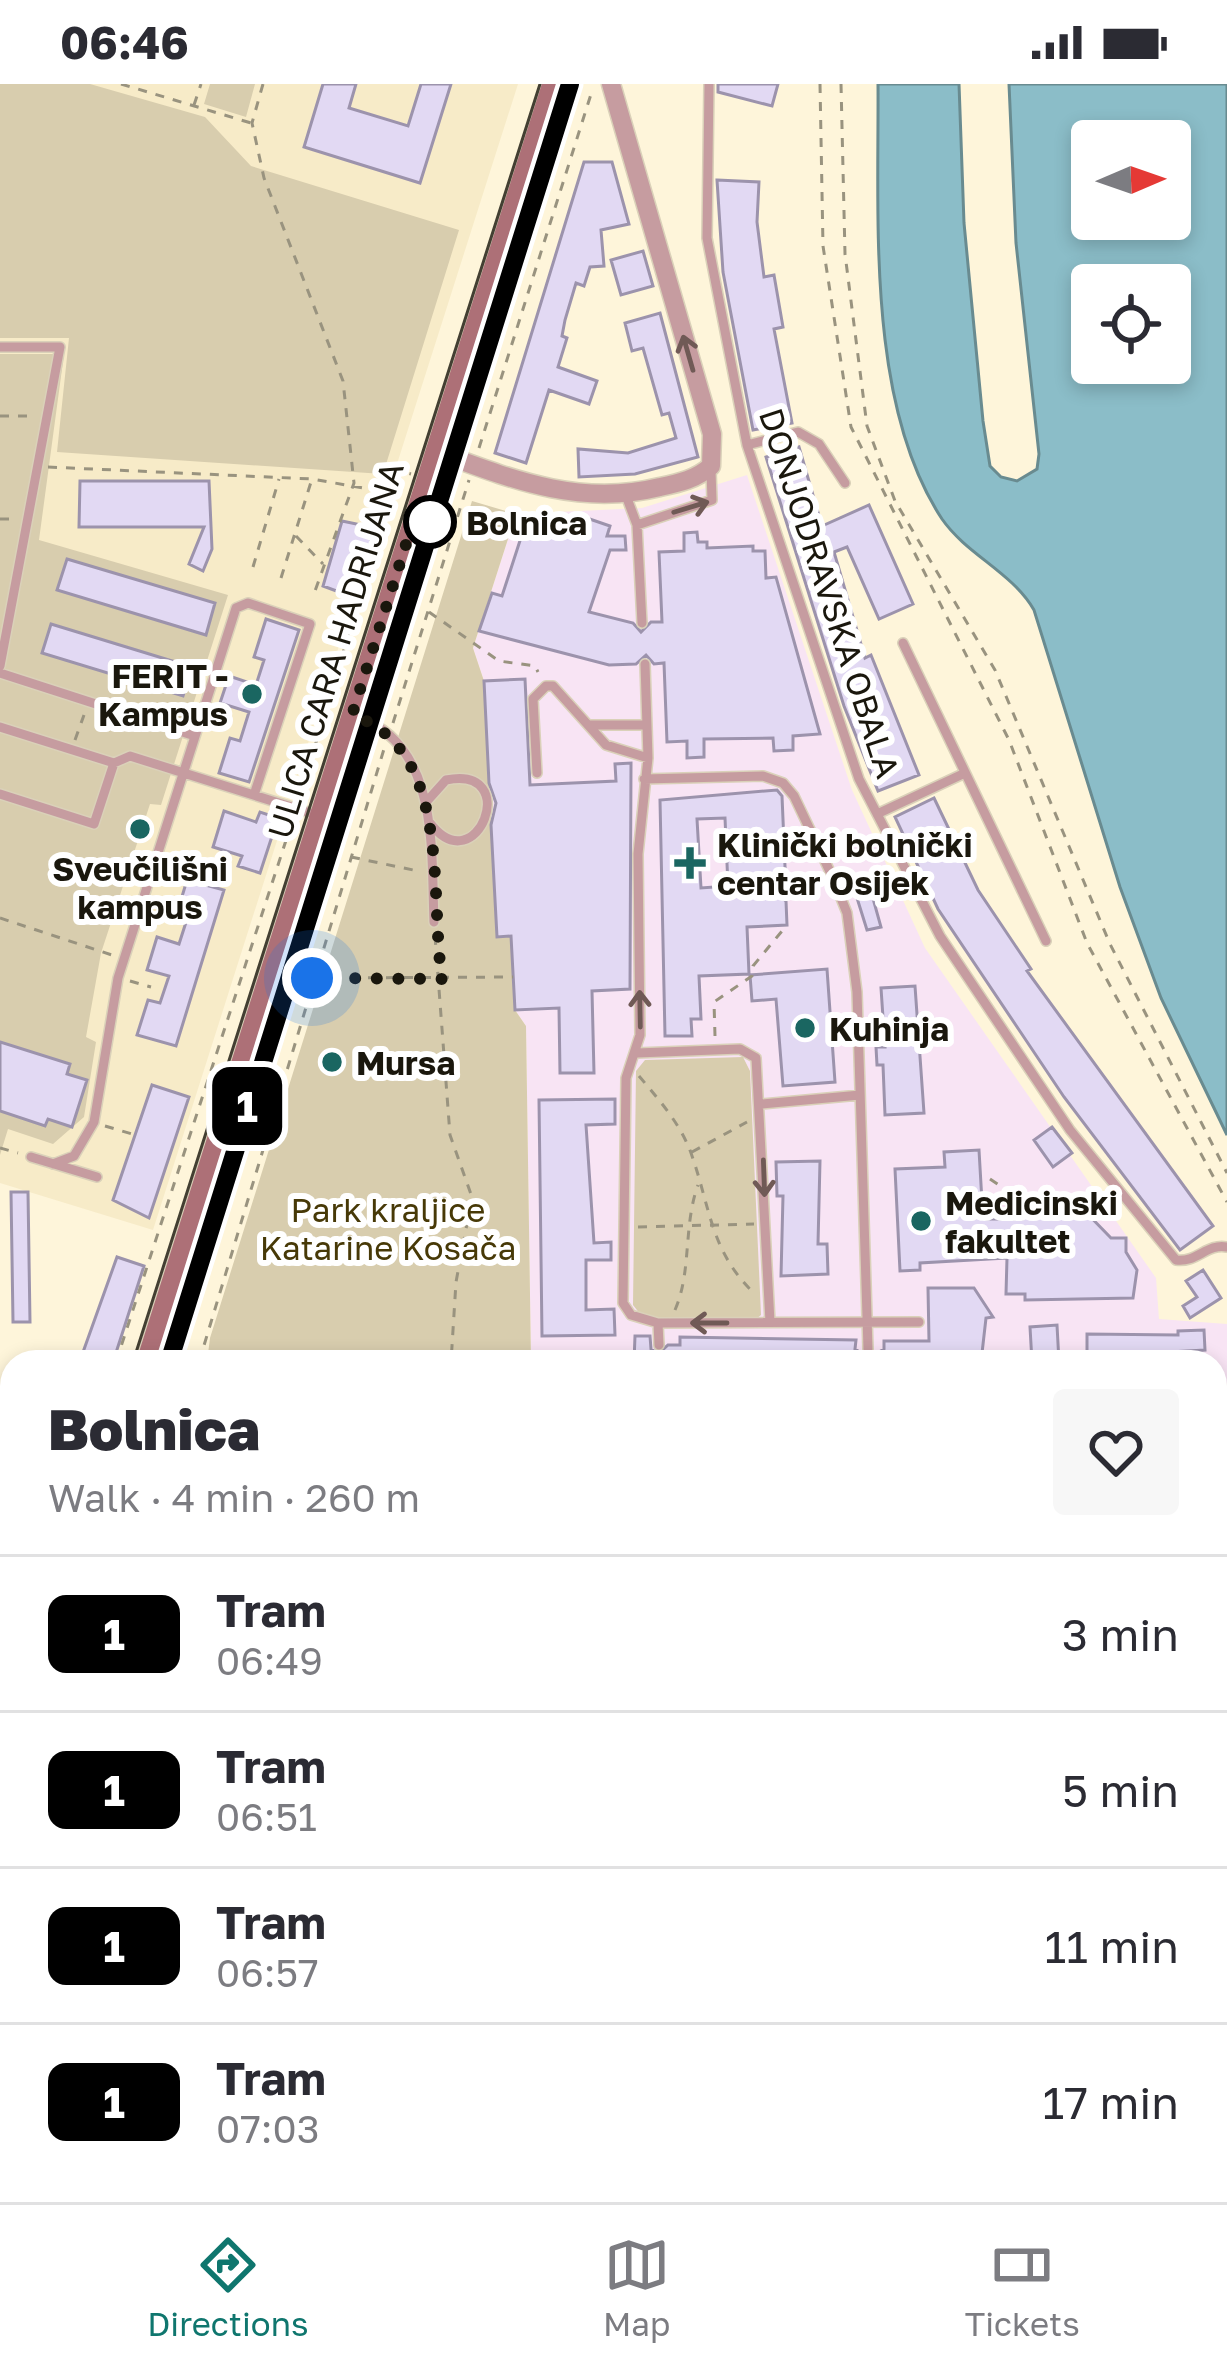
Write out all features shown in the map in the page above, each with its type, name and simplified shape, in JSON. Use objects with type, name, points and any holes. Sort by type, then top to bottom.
[{"type":"main road","name":"ULICA CARA HADRIJANA","points":[[154,1350],[309,812],[352,715],[556,84]]},
{"type":"street","points":[[435,451],[563,494],[626,493],[695,477],[711,466],[712,434],[611,84]]},
{"type":"lane","name":"DONJODRAVSKA OBALA","points":[[710,84],[706,238],[747,445],[843,737],[877,814],[952,953],[1070,1130],[1166,1251],[1186,1262],[1218,1245],[1227,1246]]},
{"type":"lane","points":[[0,347],[60,347],[0,670],[194,736]]},
{"type":"lane","points":[[747,445],[798,432],[819,444],[844,483]]},
{"type":"lane","points":[[638,525],[712,500],[711,466]]},
{"type":"lane","points":[[626,493],[638,525],[643,623]]},
{"type":"lane","points":[[53,1164],[74,1156],[94,1122],[118,978],[236,608],[248,603],[310,624],[254,795]]},
{"type":"lane","points":[[903,644],[1046,941]]},
{"type":"lane","points":[[645,664],[648,758],[637,1054],[630,1065],[623,1303],[640,1320],[664,1323],[919,1322]]},
{"type":"lane","points":[[538,773],[533,699],[546,686],[553,686],[617,752],[648,758]]},
{"type":"lane","points":[[352,715],[376,723],[421,783],[430,823],[434,922]]},
{"type":"lane","points":[[588,725],[646,725]]},
{"type":"lane","points":[[0,727],[113,764],[130,756],[309,812]]},
{"type":"lane","points":[[0,794],[94,824],[113,764]]},
{"type":"lane","points":[[877,814],[965,773]]},
{"type":"lane","points":[[644,779],[764,776],[782,783],[794,796],[847,914],[860,1095],[868,1349]]},
{"type":"lane","points":[[427,803],[437,785],[456,778],[475,784],[487,800],[481,828],[464,839],[444,837],[430,823]]},
{"type":"lane","points":[[637,1054],[740,1049],[756,1058],[770,1322]]},
{"type":"lane","points":[[761,1109],[860,1095]]},
{"type":"lane","points":[[31,1157],[97,1177]]},
{"type":"lane","points":[[658,1345],[664,1323]]},
{"type":"path","points":[[121,84],[252,123]]},
{"type":"path","points":[[193,107],[201,84]]},
{"type":"path","points":[[263,84],[252,123],[268,189],[343,381],[354,483],[315,591]]},
{"type":"path","points":[[820,84],[823,246],[851,427],[1009,740],[1087,943],[1227,1202]]},
{"type":"path","points":[[841,84],[845,254],[867,426],[895,501],[995,670],[1110,944],[1227,1173]]},
{"type":"path","points":[[0,416],[47,416]]},
{"type":"path","points":[[40,467],[312,479],[391,493]]},
{"type":"path","points":[[120,1350],[309,812],[391,493],[400,471],[465,492]]},
{"type":"path","points":[[253,567],[280,478]]},
{"type":"path","points":[[281,578],[312,479]]},
{"type":"path","points":[[295,535],[324,566]]},
{"type":"path","points":[[428,611],[499,661],[535,666],[546,686]]},
{"type":"path","points":[[72,750],[88,701]]},
{"type":"path","points":[[349,856],[432,874]]},
{"type":"path","points":[[140,911],[174,921]]},
{"type":"path","points":[[0,917],[124,958]]},
{"type":"path","points":[[434,922],[442,979],[450,1135],[472,1197],[456,1282],[452,1350]]},
{"type":"path","points":[[716,1050],[714,1002],[752,976],[752,966],[782,931]]},
{"type":"path","points":[[312,978],[513,977]]},
{"type":"path","points":[[118,978],[151,987]]},
{"type":"path","points":[[630,1065],[677,1122],[714,1226],[715,1243],[734,1274],[769,1307]]},
{"type":"path","points":[[691,1153],[761,1109]]},
{"type":"path","points":[[94,1122],[132,1134]]},
{"type":"path","points":[[0,1148],[31,1157]]},
{"type":"path","points":[[990,1180],[1015,1196],[1026,1196]]},
{"type":"path","points":[[664,1323],[683,1291],[687,1226],[699,1182]]},
{"type":"path","points":[[624,1228],[766,1224]]},
{"type":"shaded area","name":"Sveučilišni kampus","points":[[0,84],[518,84],[153,1230],[0,1183]]},
{"type":"shaded area","name":"Klinički bolnički centar Osijek","points":[[747,475],[852,790],[925,948],[1156,1278],[1159,1319],[1227,1324],[1227,1350],[531,1350],[526,1026],[515,1010],[511,937],[497,937],[484,681],[473,648],[516,514],[642,508]]},
{"type":"green space","points":[[0,84],[90,84],[205,117],[251,166],[459,230],[383,474],[57,452],[69,338],[0,338]]},
{"type":"green space","points":[[210,84],[255,84],[246,117],[204,104]]},
{"type":"green space","points":[[0,354],[64,354],[39,540],[228,595],[161,805],[150,804],[101,953],[86,1037],[96,1042],[84,1117],[53,1144],[8,1129],[0,1155]]},
{"type":"green space","name":"Park kraljice Katarine Kosača","points":[[472,501],[516,514],[473,648],[484,681],[497,936],[511,936],[515,1010],[526,1026],[531,1350],[208,1350]]},
{"type":"green space","points":[[743,1057],[750,1071],[761,1315],[750,1324],[644,1319],[633,1305],[636,1071],[645,1060]]},
{"type":"water","points":[[878,84],[959,84],[964,223],[983,421],[990,466],[1001,477],[1017,481],[1037,469],[1039,454],[1016,243],[1009,84],[1227,84],[1227,1135],[1161,998],[1120,887],[1034,610],[1014,585],[952,532],[917,473],[889,366],[879,250]]},
{"type":"building","points":[[323,84],[356,84],[349,108],[408,126],[421,84],[451,84],[420,183],[304,147]]},
{"type":"building","points":[[718,84],[778,84],[772,106],[718,92]]},
{"type":"building","points":[[584,162],[612,162],[629,224],[601,230],[604,266],[590,267],[584,286],[576,283],[565,320],[562,336],[567,338],[558,367],[597,381],[589,404],[549,390],[526,463],[495,453]]},
{"type":"building","points":[[717,180],[759,182],[757,222],[764,277],[774,275],[783,327],[774,329],[792,423],[753,430],[723,272]]},
{"type":"building","points":[[643,251],[653,286],[621,295],[611,260]]},
{"type":"building","points":[[660,313],[698,457],[635,474],[579,477],[578,449],[628,453],[676,438],[669,413],[662,415],[643,348],[632,351],[625,323]]},
{"type":"building","points":[[799,447],[822,526],[869,505],[913,604],[879,619],[847,547],[834,552],[865,658],[871,655],[919,775],[878,791],[844,706],[766,457]]},
{"type":"building","points":[[80,481],[209,481],[212,549],[203,571],[189,564],[204,527],[79,527]]},
{"type":"building","points":[[578,515],[610,526],[607,536],[625,536],[626,550],[610,550],[589,612],[633,623],[641,632],[651,622],[662,622],[659,552],[684,551],[684,533],[697,532],[698,542],[707,542],[707,548],[753,546],[753,551],[765,551],[766,578],[776,577],[820,734],[793,736],[793,750],[774,751],[773,738],[704,739],[704,757],[687,758],[687,741],[667,742],[664,663],[654,664],[646,655],[636,664],[609,665],[479,631],[492,593],[502,596],[528,516],[573,531]]},
{"type":"building","points":[[342,521],[376,528],[350,596],[323,586]]},
{"type":"building","points":[[67,559],[215,603],[206,635],[57,590]]},
{"type":"building","name":"FERIT - Kampus","points":[[266,619],[299,630],[249,782],[219,773],[230,738],[240,741],[249,712],[220,703],[229,676],[256,685],[264,660],[254,657]]},
{"type":"building","points":[[51,624],[192,667],[183,696],[42,653]]},
{"type":"building","points":[[525,679],[530,785],[616,781],[615,764],[631,763],[630,989],[592,991],[594,1073],[560,1073],[559,1008],[515,1010],[511,936],[497,937],[491,825],[496,803],[489,783],[484,681]]},
{"type":"building","points":[[777,790],[782,796],[786,890],[778,894],[786,901],[787,925],[747,927],[749,974],[699,976],[701,1019],[691,1019],[692,1036],[665,1036],[660,800]],"holes":[[[725,818],[728,886],[701,888],[697,819]]]},
{"type":"building","points":[[934,798],[978,890],[1031,969],[1027,971],[1213,1226],[1180,1250],[1064,1097],[938,909],[895,817]]},
{"type":"building","points":[[224,811],[256,822],[260,812],[278,818],[260,873],[238,866],[242,856],[213,847]]},
{"type":"building","points":[[867,877],[881,927],[867,930],[852,882]]},
{"type":"building","points":[[187,880],[224,890],[176,1046],[137,1035],[148,1000],[160,1003],[169,976],[147,970],[157,937],[179,944],[188,916],[177,913]]},
{"type":"building","name":"Kuhinja","points":[[827,969],[835,1082],[783,1086],[776,999],[752,1001],[750,975]]},
{"type":"building","points":[[915,986],[924,1113],[885,1115],[883,1065],[877,1065],[876,1047],[885,1047],[881,988]]},
{"type":"building","points":[[0,1042],[70,1064],[67,1074],[87,1080],[72,1127],[48,1119],[45,1126],[0,1111]]},
{"type":"building","points":[[152,1085],[189,1097],[149,1218],[113,1200]]},
{"type":"building","points":[[615,1099],[615,1124],[586,1125],[594,1243],[611,1242],[611,1260],[586,1260],[586,1310],[614,1309],[615,1335],[542,1336],[539,1100]]},
{"type":"building","points":[[1052,1127],[1072,1153],[1053,1167],[1034,1140]]},
{"type":"building","points":[[979,1150],[983,1219],[1022,1219],[1022,1203],[1075,1201],[1111,1238],[1126,1238],[1126,1252],[1137,1270],[1133,1298],[1025,1300],[1025,1294],[1006,1294],[1007,1258],[920,1263],[920,1270],[900,1271],[895,1169],[945,1167],[944,1152]]},
{"type":"building","points":[[820,1161],[818,1244],[827,1244],[828,1274],[781,1276],[783,1196],[777,1196],[776,1162]]},
{"type":"building","points":[[11,1192],[28,1192],[30,1322],[13,1322]]},
{"type":"building","points":[[117,1257],[144,1266],[117,1350],[84,1350]]},
{"type":"building","points":[[1203,1270],[1221,1298],[1190,1318],[1183,1306],[1197,1297],[1186,1281]]},
{"type":"building","points":[[928,1288],[974,1288],[993,1317],[986,1318],[982,1350],[882,1350],[884,1341],[929,1341]]},
{"type":"building","points":[[1057,1325],[1058,1350],[1031,1350],[1030,1327]]},
{"type":"building","points":[[1204,1330],[1205,1350],[1087,1350],[1087,1334],[1178,1335],[1178,1331]]},
{"type":"building","points":[[635,1336],[650,1336],[651,1349],[634,1350]]},
{"type":"building","points":[[680,1337],[856,1340],[855,1349],[662,1350],[680,1345]]},
{"type":"tram line","points":[[137,1350],[540,84]]},
{"type":"tram line","points":[[173,1350],[570,84]]},
{"type":"tram line","name":"1","points":[[173,1350],[570,84]]},
{"type":"place","name":"Bolnica","points":[[430,522]]},
{"type":"place","name":"FERIT - Kampus","points":[[252,694]]},
{"type":"place","name":"Sveučilišni kampus","points":[[140,829]]},
{"type":"place","name":"Klinički bolnički centar Osijek","points":[[690,863]]},
{"type":"place","name":"Kuhinja","points":[[805,1028]]},
{"type":"place","name":"Mursa","points":[[332,1062]]},
{"type":"place","name":"Medicinski fakultet","points":[[921,1221]]},
{"type":"route","points":[[312,978],[442,979],[434,930],[430,823],[421,783],[383,729],[352,715],[414,519],[430,522]]}]
